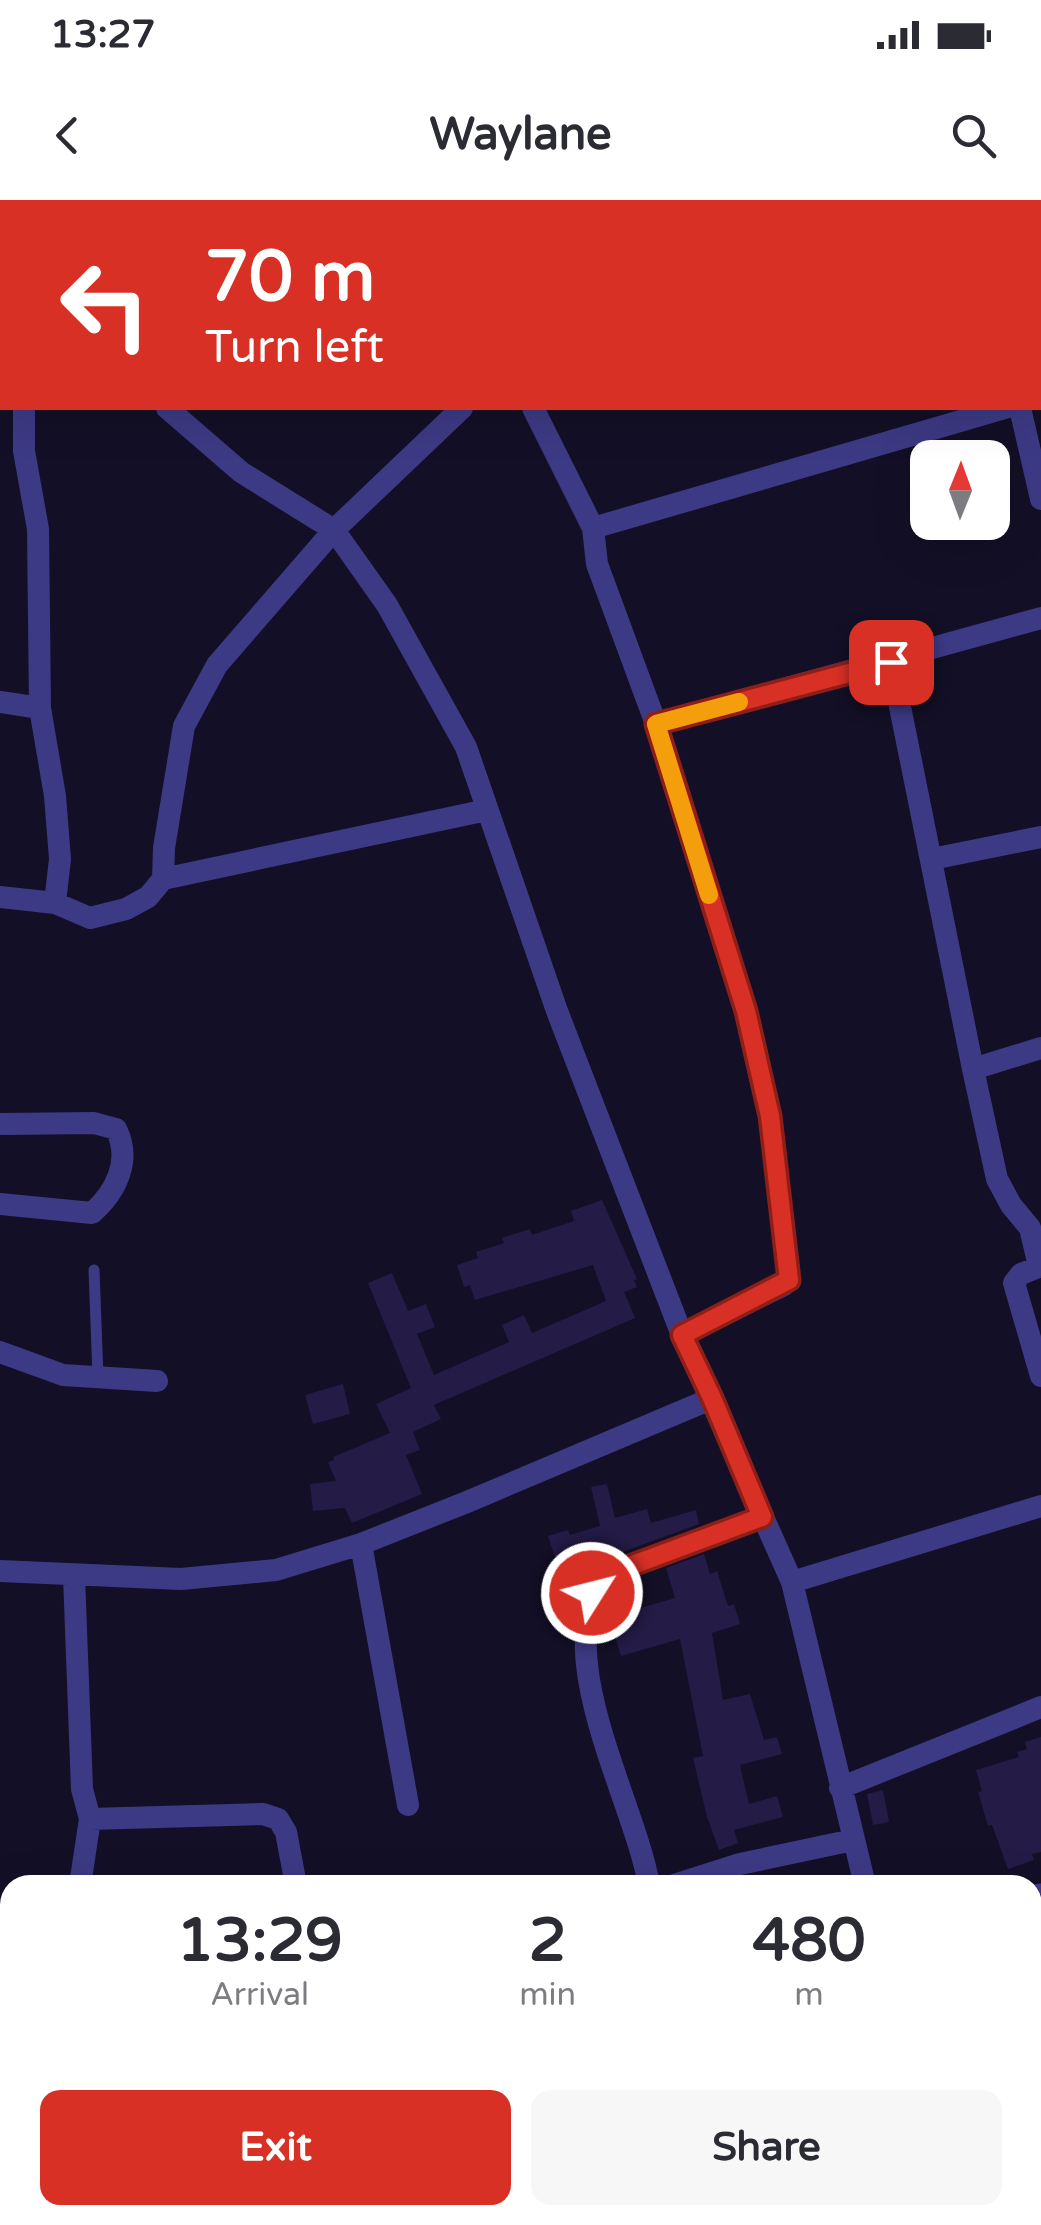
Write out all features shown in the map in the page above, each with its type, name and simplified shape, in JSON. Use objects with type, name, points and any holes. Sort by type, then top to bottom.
[{"type":"street","points":[[24,410],[24,451],[38,529],[40,708],[55,796],[60,859],[56,903]]},
{"type":"street","points":[[169,410],[241,472],[334,530],[386,605],[466,747],[557,1012],[682,1335],[792,1582],[863,1875]]},
{"type":"street","points":[[0,897],[56,903],[90,918],[126,909],[148,897],[162,879],[184,726],[216,665],[334,530],[460,410]]},
{"type":"street","points":[[534,410],[593,528],[598,564],[656,724],[746,1011],[770,1116],[789,1280],[682,1335]]},
{"type":"street","points":[[593,528],[998,410]]},
{"type":"street","points":[[1020,410],[1041,498]]},
{"type":"street","points":[[656,724],[1041,618]]},
{"type":"street","points":[[891,662],[997,1179],[1010,1205],[1030,1228],[1040,1266],[1021,1274],[1014,1283],[1041,1376]]},
{"type":"street","points":[[0,702],[40,708]]},
{"type":"street","points":[[162,879],[487,810]]},
{"type":"street","points":[[932,858],[1041,837]]},
{"type":"street","points":[[973,1070],[1041,1048]]},
{"type":"street","points":[[0,1124],[94,1123],[116,1128],[122,1140],[122,1167],[110,1198],[92,1213],[0,1204]]},
{"type":"street","points":[[0,1352],[63,1375],[157,1381]]},
{"type":"street","points":[[0,1571],[181,1578],[276,1570],[360,1544],[468,1502],[712,1398]]},
{"type":"street","points":[[792,1582],[1041,1506]]},
{"type":"street","points":[[647,1875],[593,1710],[588,1650],[592,1593],[603,1576],[762,1517]]},
{"type":"street","points":[[360,1544],[408,1805]]},
{"type":"street","points":[[74,1576],[82,1789],[90,1819],[82,1875]]},
{"type":"street","points":[[840,1788],[1041,1706]]},
{"type":"street","points":[[90,1819],[263,1814],[278,1818],[286,1832],[294,1875]]},
{"type":"street","points":[[705,1875],[854,1840]]},
{"type":"lane","points":[[94,1270],[98,1378]]},
{"type":"building","points":[[602,1200],[637,1279],[637,1287],[624,1292],[635,1318],[434,1405],[441,1419],[413,1432],[420,1450],[406,1455],[422,1494],[352,1523],[345,1508],[313,1511],[310,1484],[336,1481],[328,1462],[333,1457],[390,1433],[376,1404],[411,1388],[368,1283],[392,1273],[408,1311],[426,1304],[435,1327],[417,1334],[434,1375],[509,1342],[502,1325],[524,1315],[532,1333],[606,1301],[593,1265],[475,1300],[470,1285],[464,1287],[457,1265],[478,1258],[476,1252],[504,1243],[502,1238],[530,1229],[532,1235],[574,1221],[571,1211]]},
{"type":"building","points":[[343,1384],[350,1414],[313,1424],[305,1395]]},
{"type":"building","points":[[607,1484],[615,1518],[647,1509],[651,1523],[696,1510],[699,1524],[598,1561],[593,1545],[555,1557],[548,1536],[568,1530],[570,1535],[600,1526],[591,1487]]},
{"type":"building","points":[[704,1554],[710,1574],[717,1571],[728,1606],[734,1604],[740,1624],[712,1633],[723,1700],[750,1694],[764,1740],[777,1737],[782,1754],[740,1765],[749,1804],[777,1796],[783,1817],[734,1830],[738,1843],[719,1850],[693,1758],[703,1756],[680,1639],[621,1656],[612,1626],[621,1623],[619,1614],[675,1598],[666,1568]]},
{"type":"building","points":[[1041,1737],[1041,1852],[1032,1854],[1034,1860],[1008,1869],[992,1825],[988,1826],[976,1770],[1019,1757],[1017,1752],[1027,1749],[1025,1742]]},
{"type":"building","points":[[883,1790],[889,1822],[873,1825],[867,1794]]},
{"type":"slow traffic","points":[[709,895],[656,724],[739,702]]},
{"type":"route","points":[[592,1593],[603,1576],[762,1517],[682,1335],[789,1280],[770,1116],[746,1011],[656,724],[891,662]]}]
